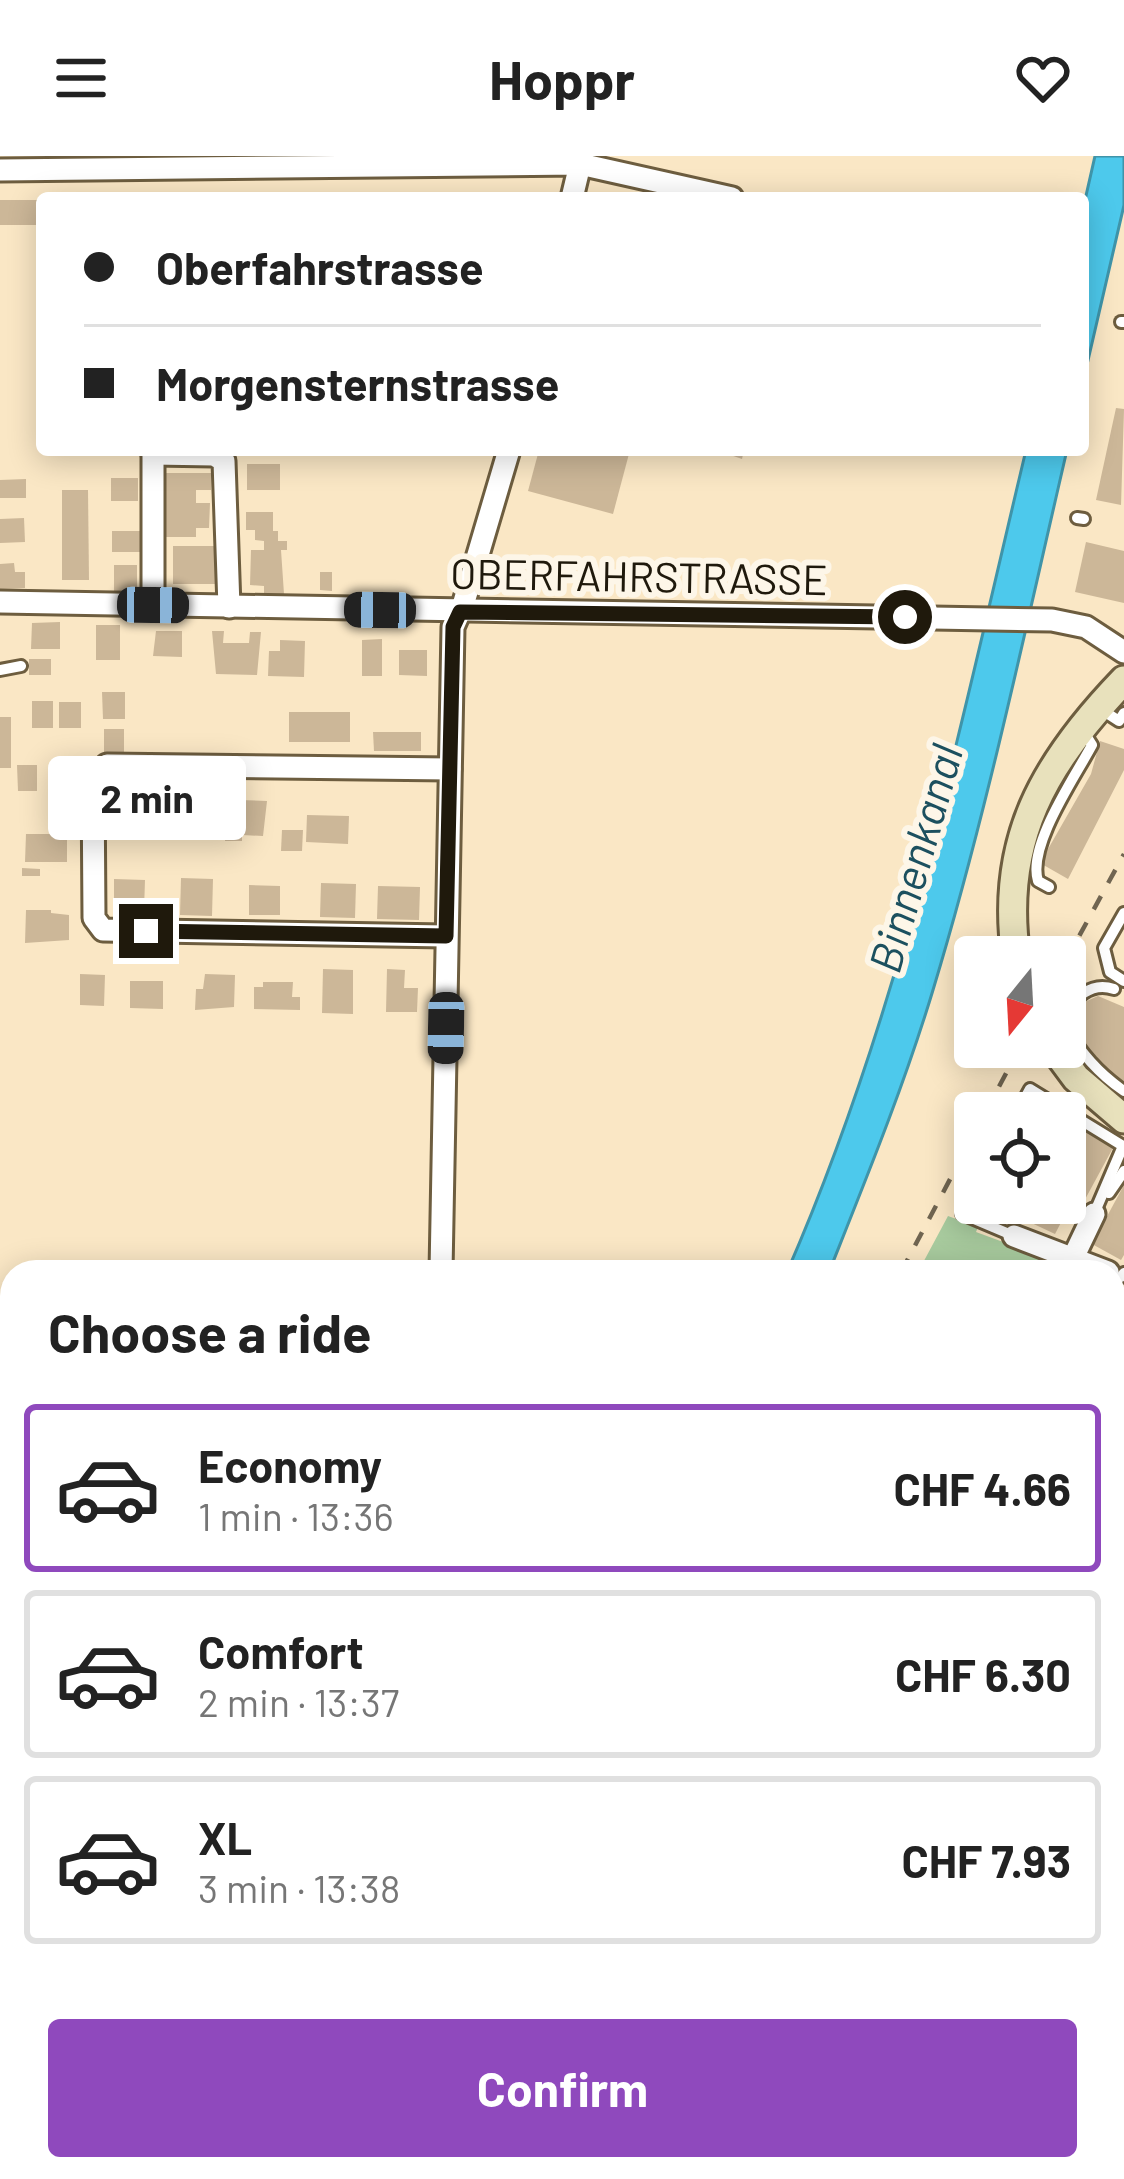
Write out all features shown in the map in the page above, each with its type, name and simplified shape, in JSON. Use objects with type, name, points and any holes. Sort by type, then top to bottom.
[{"type":"street","points":[[573,192],[581,160]]},
{"type":"street","points":[[0,170],[581,160],[708,192]]},
{"type":"street","points":[[153,456],[153,605]]},
{"type":"street","points":[[216,456],[224,461],[229,607]]},
{"type":"street","points":[[442,1260],[453,627],[507,456]]},
{"type":"street","name":"OBERFAHRSTRASSE","points":[[0,602],[1052,620],[1086,627],[1124,652]]},
{"type":"street","points":[[1013,936],[1012,880],[1022,832],[1052,769],[1109,719],[1124,680]]},
{"type":"street","points":[[446,936],[103,930],[94,918],[93,778],[107,765],[449,769]]},
{"type":"street","points":[[1069,1068],[1124,1119]]},
{"type":"street","points":[[1073,1258],[1094,1214]]},
{"type":"street","points":[[1014,1236],[1078,1260]]},
{"type":"lane","points":[[0,670],[21,666]]},
{"type":"lane","points":[[1049,887],[1038,881],[1035,871],[1050,820],[1109,719]]},
{"type":"lane","points":[[1119,985],[1104,948],[1124,913]]},
{"type":"lane","points":[[1086,992],[1119,985]]},
{"type":"lane","points":[[1086,1058],[1124,1090]]},
{"type":"lane","points":[[1086,1123],[1123,1146],[1094,1214]]},
{"type":"lane","points":[[1094,1214],[1124,1171]]},
{"type":"lane","points":[[986,1224],[1014,1236]]},
{"type":"green space","points":[[948,1216],[954,1224],[978,1227],[976,1232],[1052,1260],[924,1260]]},
{"type":"water","points":[[1095,156],[1124,156],[1124,205],[1089,356],[1089,192]]},
{"type":"water","points":[[1025,456],[1066,456],[971,856],[910,1061],[834,1260],[792,1260],[864,1072],[952,762]]},
{"type":"building","points":[[0,200],[36,200],[36,225],[0,225]]},
{"type":"building","points":[[1116,408],[1124,409],[1121,505],[1096,500]]},
{"type":"building","points":[[537,456],[628,456],[613,514],[528,491]]},
{"type":"building","points":[[247,464],[280,464],[280,490],[247,490]]},
{"type":"building","points":[[163,473],[211,473],[211,490],[196,490],[196,503],[210,503],[209,528],[196,528],[196,537],[163,537]]},
{"type":"building","points":[[111,478],[138,478],[138,501],[111,501]]},
{"type":"building","points":[[26,479],[26,498],[0,498],[0,480]]},
{"type":"building","points":[[62,490],[88,490],[89,580],[62,580]]},
{"type":"building","points":[[246,512],[273,512],[273,531],[278,531],[278,541],[287,541],[287,550],[281,550],[284,594],[264,594],[264,586],[250,585],[251,550],[264,550],[264,541],[255,540],[255,530],[246,530]]},
{"type":"building","points":[[24,518],[25,542],[0,543],[0,519]]},
{"type":"building","points":[[112,531],[140,531],[140,552],[112,552]]},
{"type":"building","points":[[1086,542],[1124,551],[1124,603],[1075,592]]},
{"type":"building","points":[[173,546],[222,546],[221,584],[173,584]]},
{"type":"building","points":[[14,563],[15,572],[25,572],[25,588],[0,589],[0,564]]},
{"type":"building","points":[[114,565],[137,565],[137,594],[114,594]]},
{"type":"building","points":[[320,572],[332,572],[332,591],[320,590]]},
{"type":"building","points":[[60,622],[60,649],[31,649],[32,623]]},
{"type":"building","points":[[96,625],[120,625],[120,660],[96,660]]},
{"type":"building","points":[[156,631],[182,631],[182,657],[153,656]]},
{"type":"building","points":[[212,631],[224,631],[223,643],[249,643],[250,632],[261,632],[257,675],[216,674]]},
{"type":"building","points":[[382,639],[382,676],[362,676],[362,640]]},
{"type":"building","points":[[280,640],[305,641],[304,677],[268,676],[269,651],[280,651]]},
{"type":"building","points":[[399,650],[427,650],[427,676],[399,675]]},
{"type":"building","points":[[29,659],[51,659],[51,675],[29,675]]},
{"type":"building","points":[[102,692],[125,692],[125,719],[103,719]]},
{"type":"building","points":[[32,701],[53,701],[53,728],[32,728]]},
{"type":"building","points":[[59,702],[81,702],[81,728],[59,728]]},
{"type":"building","points":[[289,712],[350,712],[350,742],[289,742]]},
{"type":"building","points":[[0,717],[11,717],[11,768],[0,768]]},
{"type":"building","points":[[104,729],[124,729],[124,753],[104,753]]},
{"type":"building","points":[[373,732],[421,732],[421,751],[374,751]]},
{"type":"building","points":[[1100,741],[1124,749],[1124,770],[1068,879],[1040,863],[1091,774]]},
{"type":"building","points":[[17,765],[37,765],[37,791],[18,791]]},
{"type":"building","points":[[52,767],[79,767],[79,792],[52,792]]},
{"type":"building","points":[[162,793],[162,803],[196,801],[195,833],[154,832],[154,823],[123,822],[124,794]]},
{"type":"building","points":[[238,800],[267,801],[263,836],[242,835],[242,841],[225,841],[226,820],[236,820]]},
{"type":"building","points":[[307,815],[349,816],[348,844],[306,842]]},
{"type":"building","points":[[282,830],[303,830],[302,851],[281,851]]},
{"type":"building","points":[[26,834],[67,834],[67,862],[25,862]]},
{"type":"building","points":[[22,868],[40,869],[40,876],[22,876]]},
{"type":"building","points":[[181,878],[213,879],[212,916],[180,915]]},
{"type":"building","points":[[114,879],[145,880],[144,910],[114,909]]},
{"type":"building","points":[[321,883],[356,884],[355,918],[320,917]]},
{"type":"building","points":[[249,885],[280,886],[280,915],[249,915]]},
{"type":"building","points":[[378,886],[420,887],[419,920],[377,919]]},
{"type":"building","points":[[26,910],[69,915],[69,940],[25,943]]},
{"type":"building","points":[[323,969],[353,970],[353,1014],[322,1013]]},
{"type":"building","points":[[387,969],[405,970],[404,988],[418,988],[417,1012],[386,1012]]},
{"type":"building","points":[[80,974],[105,975],[104,1006],[80,1005]]},
{"type":"building","points":[[205,974],[235,975],[234,1007],[195,1010],[196,989],[203,989]]},
{"type":"building","points":[[130,981],[163,981],[163,1009],[130,1008]]},
{"type":"building","points":[[263,982],[293,982],[292,997],[300,997],[300,1010],[254,1009],[254,987],[263,987]]},
{"type":"building","points":[[1098,996],[1124,1007],[1124,1082],[1099,1066],[1086,1047],[1086,1001]]},
{"type":"building","points":[[1086,1131],[1114,1146],[1086,1198]]},
{"type":"building","points":[[1124,1185],[1124,1255],[1121,1260],[1092,1244]]},
{"type":"building","points":[[1034,1224],[1060,1224],[1055,1234]]},
{"type":"railway","points":[[1079,936],[1124,854]]},
{"type":"railway","points":[[996,1092],[1009,1068]]},
{"type":"railway","points":[[907,1260],[954,1172]]},
{"type":"route","points":[[146,931],[446,936],[453,627],[460,612],[905,617]]},
{"type":"water label","name":"Binnenkanal","points":[[914,858]]}]
